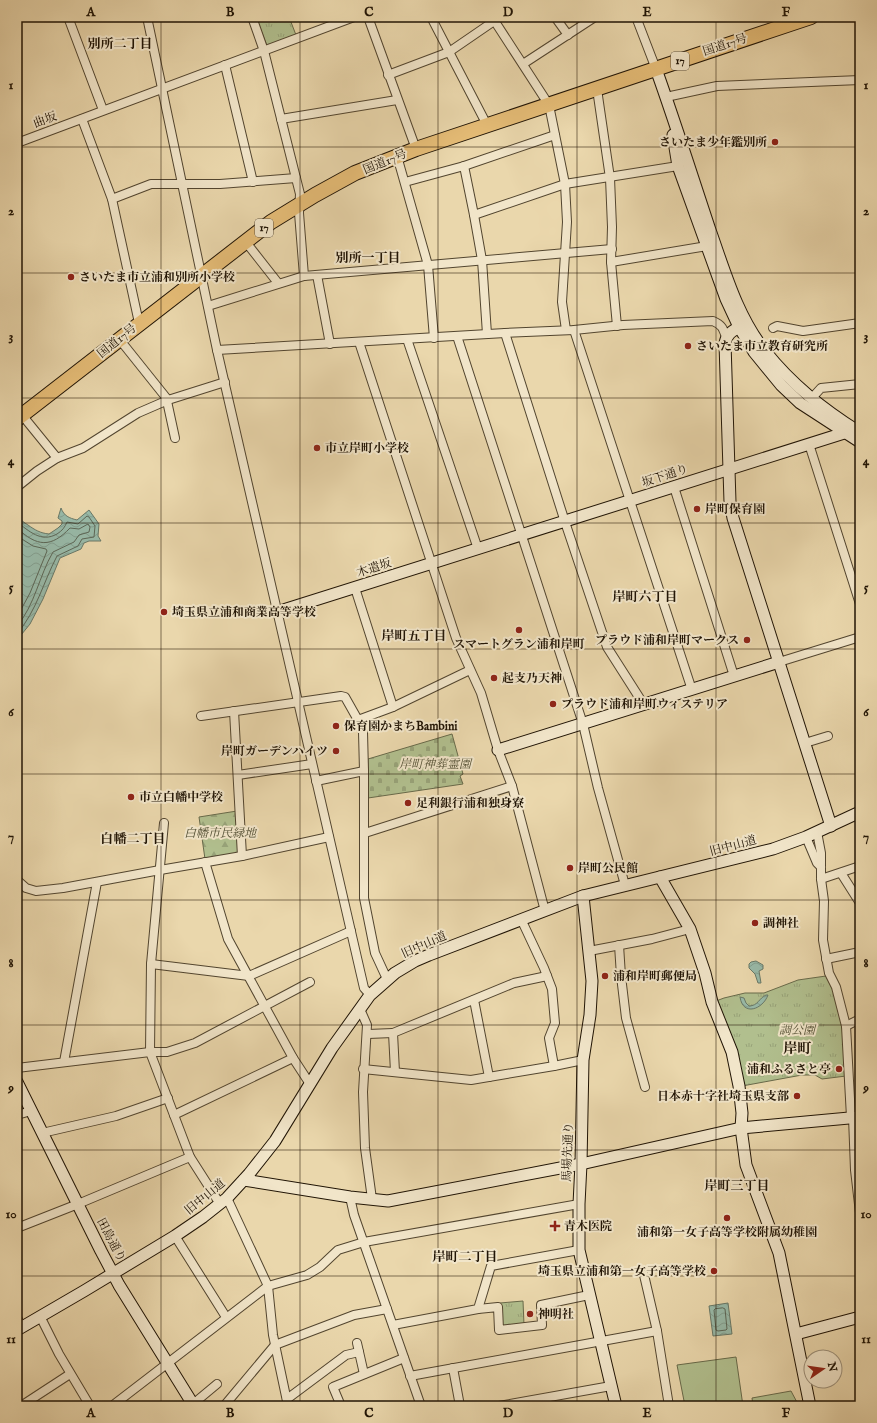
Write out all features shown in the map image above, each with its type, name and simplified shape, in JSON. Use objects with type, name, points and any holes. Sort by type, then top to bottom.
[{"type":"highway","name":"国道17号","points":[[20,417],[120,340],[139,323],[271,222],[299,204],[355,174],[416,149],[656,69],[794,20],[811,17]]},
{"type":"street","points":[[68,17],[103,110]]},
{"type":"street","points":[[147,17],[217,350],[364,988],[370,995]]},
{"type":"street","points":[[252,17],[264,51],[300,194],[299,213],[304,276]]},
{"type":"street","name":"曲坂","points":[[17,143],[354,17]]},
{"type":"street","points":[[368,17],[416,149]]},
{"type":"street","points":[[431,17],[487,125]]},
{"type":"street","points":[[556,17],[568,35]]},
{"type":"street","points":[[523,64],[595,17]]},
{"type":"street","points":[[636,17],[666,97],[724,269],[737,303],[748,326],[765,351],[785,374],[811,399],[855,430],[860,442]]},
{"type":"street","points":[[388,75],[449,52],[496,18],[549,105],[565,184],[567,222],[562,302],[570,330],[692,690]]},
{"type":"street","points":[[225,65],[253,182]]},
{"type":"street","points":[[666,97],[717,86],[860,80]]},
{"type":"street","points":[[597,89],[610,178],[611,262],[617,326]]},
{"type":"street","points":[[666,97],[678,166],[726,299],[739,327],[754,352],[781,385],[800,402],[820,417],[855,430]]},
{"type":"street","points":[[281,119],[397,100]]},
{"type":"street","points":[[82,119],[112,199],[139,323]]},
{"type":"street","points":[[405,182],[464,166],[555,135]]},
{"type":"street","points":[[397,156],[428,265],[434,338]]},
{"type":"street","points":[[464,166],[482,260],[488,334]]},
{"type":"street","points":[[474,215],[565,184],[678,166]]},
{"type":"street","points":[[112,199],[151,184],[220,184],[296,178]]},
{"type":"street","points":[[245,241],[278,283]]},
{"type":"street","points":[[611,262],[707,246]]},
{"type":"street","points":[[208,306],[304,276],[564,252],[612,249]]},
{"type":"street","points":[[317,275],[330,344]]},
{"type":"street","points":[[217,350],[713,321],[719,323],[723,328],[726,337]]},
{"type":"street","points":[[773,328],[777,326],[803,331],[860,323]]},
{"type":"street","points":[[739,327],[730,332],[724,343],[730,470],[730,502],[831,826]]},
{"type":"street","points":[[505,333],[565,522],[607,647],[644,705]]},
{"type":"street","points":[[457,336],[582,724],[625,885]]},
{"type":"street","points":[[408,339],[478,549]]},
{"type":"street","points":[[120,340],[168,400],[175,438]]},
{"type":"street","points":[[359,342],[456,638],[481,693],[498,750],[512,786],[545,911]]},
{"type":"street","points":[[17,487],[37,471],[57,458],[83,448],[138,413],[168,400],[225,382]]},
{"type":"street","points":[[811,399],[821,388],[860,384]]},
{"type":"street","points":[[20,417],[57,458]]},
{"type":"street","name":"坂下通り","points":[[478,549],[855,430]]},
{"type":"street","points":[[808,444],[860,604]]},
{"type":"street","points":[[674,487],[734,676]]},
{"type":"street","name":"木遣坂","points":[[277,612],[478,549]]},
{"type":"street","points":[[355,588],[393,707]]},
{"type":"street","points":[[498,750],[860,637]]},
{"type":"street","points":[[358,720],[393,707],[470,670]]},
{"type":"street","points":[[201,716],[298,701],[345,696],[363,732],[364,898],[374,953],[387,979]]},
{"type":"street","points":[[234,711],[242,856]]},
{"type":"street","points":[[805,743],[828,736]]},
{"type":"street","points":[[238,775],[312,764]]},
{"type":"street","points":[[316,781],[364,771]]},
{"type":"street","points":[[364,833],[512,786]]},
{"type":"street","name":"旧中山道","points":[[18,1324],[40,1316],[114,1273],[203,1218],[224,1201],[244,1180],[276,1141],[332,1048],[370,995],[387,979],[415,961],[582,896],[773,849],[806,838],[860,812]]},
{"type":"street","points":[[164,823],[151,964],[150,1052],[190,1157],[224,1201],[268,1286],[275,1345],[287,1403],[346,1355],[359,1352]]},
{"type":"street","points":[[817,832],[821,853],[821,879],[824,901],[823,940],[829,973],[836,987],[846,1026],[855,1117],[855,1170],[860,1213]]},
{"type":"street","points":[[17,880],[26,888],[36,891],[63,888],[242,856],[329,837]]},
{"type":"street","points":[[806,838],[817,863],[821,866]]},
{"type":"street","points":[[206,862],[228,939],[249,976],[264,1007],[293,1058],[310,1084]]},
{"type":"street","points":[[821,879],[860,865]]},
{"type":"street","points":[[841,872],[860,903]]},
{"type":"street","points":[[660,877],[690,929],[705,973],[712,1002],[732,1052],[739,1086],[742,1113],[741,1128],[746,1165],[779,1253],[810,1406]]},
{"type":"street","points":[[64,1062],[97,882]]},
{"type":"street","name":"馬場先通り","points":[[582,896],[592,981],[590,1015],[583,1060],[579,1250],[616,1406]]},
{"type":"street","points":[[521,919],[552,989],[555,1023],[549,1038],[554,1066]]},
{"type":"street","points":[[589,951],[652,939],[690,929]]},
{"type":"street","points":[[151,964],[249,976],[351,931]]},
{"type":"street","points":[[619,945],[626,1018],[645,1087]]},
{"type":"street","points":[[826,959],[860,952]]},
{"type":"street","points":[[368,1034],[393,1033],[514,983],[547,976]]},
{"type":"street","points":[[17,1068],[150,1052],[167,1052],[195,1043],[310,982]]},
{"type":"street","points":[[474,1000],[489,1077]]},
{"type":"street","points":[[360,1009],[367,1025],[368,1034],[363,1069],[362,1092],[365,1148],[372,1200]]},
{"type":"street","points":[[846,1026],[860,1019]]},
{"type":"street","points":[[393,1033],[395,1072]]},
{"type":"street","points":[[174,1115],[293,1058]]},
{"type":"street","points":[[363,1069],[471,1080],[583,1060]]},
{"type":"street","name":"田島通り","points":[[17,1082],[101,1251],[167,1363],[194,1405]]},
{"type":"street","points":[[42,1133],[116,1116],[168,1098]]},
{"type":"street","points":[[17,1115],[31,1111]]},
{"type":"street","points":[[244,1180],[350,1197],[388,1201],[582,1164],[741,1128],[855,1117]]},
{"type":"street","points":[[17,1228],[190,1157]]},
{"type":"street","points":[[350,1197],[354,1214],[421,1406]]},
{"type":"street","points":[[112,1406],[268,1286],[307,1276],[320,1267],[338,1250],[364,1242],[579,1204]]},
{"type":"street","points":[[175,1236],[226,1317]]},
{"type":"street","points":[[478,1309],[491,1266],[579,1250]]},
{"type":"street","points":[[644,1275],[657,1331],[669,1406]]},
{"type":"street","points":[[393,1326],[478,1309],[498,1307],[499,1330],[542,1325],[541,1305],[589,1295]]},
{"type":"street","points":[[224,1406],[275,1345],[354,1315],[387,1309]]},
{"type":"street","points":[[40,1316],[70,1374],[90,1406]]},
{"type":"street","points":[[796,1334],[860,1317]]},
{"type":"street","points":[[410,1376],[657,1331]]},
{"type":"street","points":[[357,1343],[364,1374]]},
{"type":"street","points":[[342,1406],[333,1387],[404,1358]]},
{"type":"street","points":[[453,1368],[460,1406]]},
{"type":"street","points":[[21,1406],[70,1374]]},
{"type":"street","points":[[194,1405],[217,1384]]},
{"type":"street","points":[[499,1406],[611,1386]]},
{"type":"green space","points":[[256,17],[289,17],[296,35],[267,46]]},
{"type":"green space","name":"岸町神葬霊園","points":[[452,734],[463,774],[460,776],[463,784],[368,798],[368,759]]},
{"type":"green space","name":"白幡市民緑地","points":[[237,811],[239,854],[205,859],[199,817]]},
{"type":"green space","name":"調公園","points":[[826,976],[832,988],[840,1013],[844,1037],[846,1076],[822,1079],[815,1075],[802,1075],[742,1086],[736,1047],[716,1001],[745,993],[764,993],[798,980]]},
{"type":"green space","points":[[523,1301],[524,1325],[500,1328],[500,1303]]},
{"type":"green space","points":[[736,1357],[743,1406],[685,1406],[677,1365]]},
{"type":"green space","points":[[791,1391],[799,1406],[753,1406],[752,1398]]},
{"type":"water","points":[[61,508],[67,516],[77,520],[89,510],[99,524],[98,536],[101,541],[89,541],[84,543],[81,549],[60,558],[43,599],[30,624],[17,640],[17,518],[38,531],[49,534],[62,524],[62,521],[58,518]]},
{"type":"water","points":[[756,961],[763,965],[763,969],[759,971],[761,983],[758,983],[755,974],[749,968],[749,964],[751,962]]},
{"type":"water","points":[[768,995],[762,1004],[753,1009],[745,1007],[740,997],[744,998],[749,1006],[752,1006]]},
{"type":"water","points":[[728,1303],[732,1334],[713,1336],[709,1306]]},
{"type":"place","name":"さいたま少年鑑別所","points":[[775,142]]},
{"type":"place","name":"さいたま市立浦和別所小学校","points":[[71,277]]},
{"type":"place","name":"さいたま市立教育研究所","points":[[688,346]]},
{"type":"place","name":"市立岸町小学校","points":[[317,448]]},
{"type":"place","name":"岸町保育園","points":[[697,509]]},
{"type":"place","name":"埼玉県立浦和商業高等学校","points":[[164,612]]},
{"type":"place","name":"スマートグラン浦和岸町","points":[[519,630]]},
{"type":"place","name":"プラウド浦和岸町マークス","points":[[747,640]]},
{"type":"place","name":"起支乃天神","points":[[494,678]]},
{"type":"place","name":"プラウド浦和岸町ウィステリア","points":[[553,704]]},
{"type":"place","name":"保育園かまちBambini","points":[[336,726]]},
{"type":"place","name":"岸町ガーデンハイツ","points":[[336,751]]},
{"type":"place","name":"市立白幡中学校","points":[[131,797]]},
{"type":"place","name":"足利銀行浦和独身寮","points":[[408,803]]},
{"type":"place","name":"岸町公民館","points":[[570,868]]},
{"type":"place","name":"調神社","points":[[755,923]]},
{"type":"place","name":"浦和岸町郵便局","points":[[605,976]]},
{"type":"place","name":"浦和ふるさと亭","points":[[839,1069]]},
{"type":"place","name":"日本赤十字社埼玉県支部","points":[[797,1096]]},
{"type":"place","name":"浦和第一女子高等学校附属幼稚園","points":[[727,1218]]},
{"type":"place","name":"青木医院","points":[[555,1226]]},
{"type":"place","name":"埼玉県立浦和第一女子高等学校","points":[[714,1271]]},
{"type":"place","name":"神明社","points":[[530,1314]]},
{"type":"district","name":"別所二丁目","points":[[120,44]]},
{"type":"district","name":"別所一丁目","points":[[368,258]]},
{"type":"district","name":"岸町六丁目","points":[[645,597]]},
{"type":"district","name":"岸町五丁目","points":[[414,636]]},
{"type":"district","name":"白幡二丁目","points":[[133,839]]},
{"type":"district","name":"岸町","points":[[797,1049]]},
{"type":"district","name":"岸町三丁目","points":[[737,1186]]},
{"type":"district","name":"岸町二丁目","points":[[465,1257]]}]
